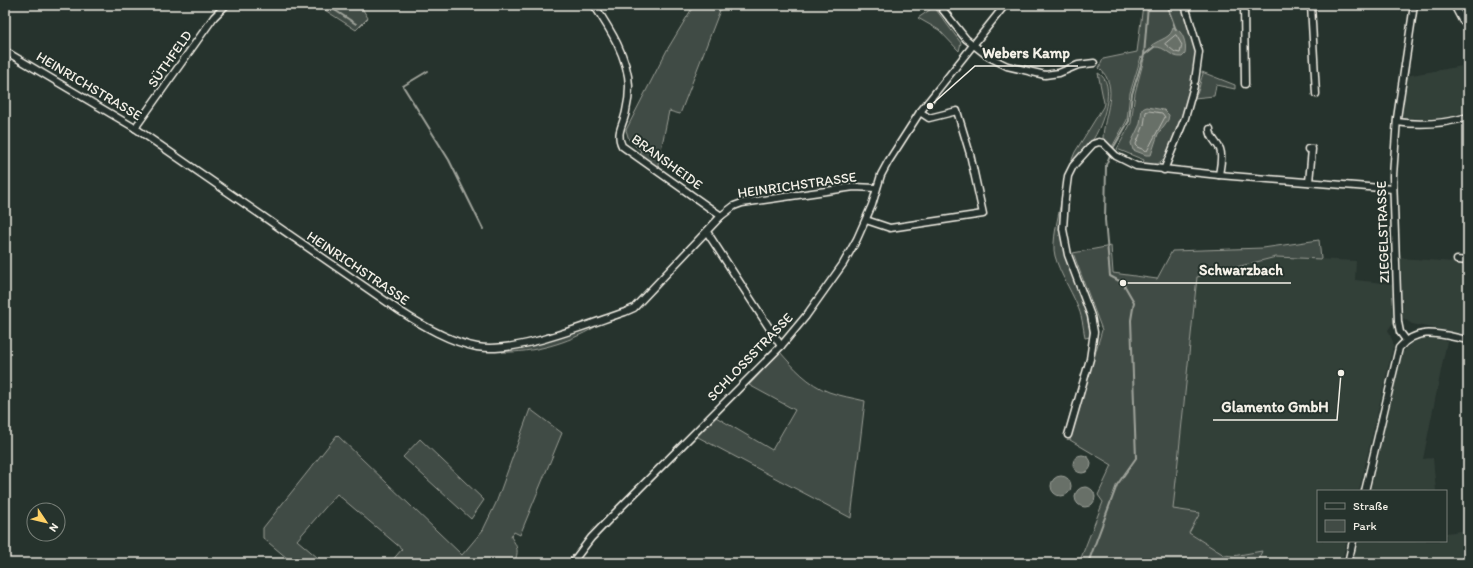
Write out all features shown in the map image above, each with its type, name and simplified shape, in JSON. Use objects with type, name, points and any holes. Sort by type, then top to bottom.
[{"type":"street","name":"SÜTHFELD","points":[[135,128],[214,17],[226,5]]},
{"type":"street","name":"BRANSHEIDE","points":[[594,5],[610,27],[627,70],[629,95],[626,112],[619,133],[622,146],[721,216]]},
{"type":"street","points":[[939,5],[959,32],[973,45],[988,57],[1007,66],[1038,73],[1053,74],[1074,66],[1094,63]]},
{"type":"street","name":"SCHLOSSSTRASSE","points":[[572,563],[591,538],[781,346],[806,316],[843,264],[866,220],[876,188],[888,162],[920,112],[1004,5]]},
{"type":"street","points":[[1164,170],[1185,118],[1195,83],[1199,52],[1185,5]]},
{"type":"street","points":[[1244,5],[1245,84]]},
{"type":"street","points":[[1311,5],[1316,94]]},
{"type":"street","name":"ZIEGELSTRASSE","points":[[1406,340],[1400,332],[1398,322],[1393,189],[1397,122],[1414,5]]},
{"type":"street","points":[[1454,5],[1462,20],[1468,26]]},
{"type":"street","name":"HEINRICHSTRASSE","points":[[5,50],[135,128],[395,308],[422,325],[464,344],[477,347],[491,349],[511,347],[634,308],[721,216],[734,206],[742,203],[854,187],[876,188]]},
{"type":"street","points":[[866,220],[890,228],[983,214],[970,154],[957,111],[929,118],[920,112]]},
{"type":"street","points":[[1397,122],[1425,125],[1468,117]]},
{"type":"street","points":[[1210,129],[1210,135],[1219,148],[1221,154],[1219,175]]},
{"type":"street","points":[[1068,435],[1090,359],[1094,332],[1091,316],[1067,249],[1063,229],[1066,187],[1072,166],[1093,144],[1099,142],[1110,149],[1116,156],[1136,166],[1219,175],[1393,189]]},
{"type":"street","points":[[1308,149],[1312,149],[1309,182]]},
{"type":"street","points":[[707,232],[781,346]]},
{"type":"street","points":[[1457,260],[1468,261]]},
{"type":"street","points":[[1365,490],[1399,348],[1406,340],[1421,334],[1439,335],[1468,340]]},
{"type":"street","points":[[1348,563],[1353,542]]},
{"type":"shaded area","points":[[1468,65],[1468,111],[1451,117],[1435,120],[1405,118],[1402,116],[1401,111],[1406,76]]},
{"type":"shaded area","points":[[1468,120],[1468,173],[1466,173],[1465,121]]},
{"type":"shaded area","points":[[1276,257],[1356,261],[1355,280],[1393,284],[1395,320],[1388,330],[1393,342],[1393,347],[1359,490],[1317,490],[1317,542],[1347,542],[1341,563],[1257,563],[1262,551],[1233,556],[1224,555],[1189,533],[1200,513],[1173,510],[1197,276]]},
{"type":"shaded area","points":[[1400,258],[1468,263],[1468,335],[1412,324],[1403,318]]},
{"type":"shaded area","points":[[1420,337],[1430,337],[1447,341],[1423,459],[1433,458],[1436,490],[1370,490],[1402,353],[1413,341]]},
{"type":"shaded area","points":[[1468,530],[1468,563],[1353,563],[1358,542],[1447,542],[1447,533]]},
{"type":"green space","points":[[317,5],[360,5],[368,18],[356,30]]},
{"type":"green space","points":[[694,5],[722,5],[680,114],[669,111],[657,169],[638,155],[641,151],[629,140],[626,130],[667,50]]},
{"type":"green space","points":[[1143,5],[1183,5],[1196,52],[1187,105],[1172,148],[1167,156],[1154,167],[1142,165],[1144,160],[1117,149],[1131,123],[1135,93],[1144,59],[1141,57],[1130,93],[1127,120],[1112,147],[1103,139],[1110,92],[1109,84],[1099,68],[1103,59],[1137,52]]},
{"type":"green space","points":[[934,7],[961,43],[959,51],[939,30],[918,18]]},
{"type":"green space","points":[[1202,72],[1235,85],[1235,89],[1216,85],[1214,96],[1194,98],[1201,81],[1203,74]]},
{"type":"green space","points":[[1098,73],[1104,78],[1107,86],[1108,95],[1104,116],[1092,141],[1070,164],[1075,152],[1103,107],[1104,103]]},
{"type":"green space","points":[[1061,201],[1061,229],[1089,317],[1090,337],[1085,338],[1079,309],[1055,256],[1054,243]]},
{"type":"green space","points":[[1319,240],[1321,259],[1276,257],[1197,277],[1173,509],[1200,513],[1189,533],[1224,555],[1233,556],[1262,551],[1257,563],[1079,563],[1103,502],[1098,495],[1112,465],[1070,440],[1102,330],[1073,253],[1111,246],[1113,273],[1157,279],[1172,251],[1263,248]]},
{"type":"green space","points":[[595,327],[585,333],[550,346],[526,351],[502,352]]},
{"type":"green space","points":[[780,352],[796,370],[814,385],[833,393],[865,401],[851,518],[696,436],[716,417],[772,450],[795,410],[749,385]]},
{"type":"green space","points":[[530,409],[562,433],[520,535],[514,532],[511,537],[517,550],[517,556],[514,563],[390,563],[402,549],[337,494],[297,540],[324,563],[293,563],[263,538],[263,528],[337,435],[462,555],[483,530],[496,503]]},
{"type":"green space","points":[[420,439],[484,500],[471,519],[403,457]]},
{"type":"water","points":[[1173,27],[1182,34],[1184,38],[1185,54],[1182,57],[1174,56],[1162,48],[1154,47],[1152,45],[1168,36]]},
{"type":"water","points":[[1147,107],[1164,110],[1169,115],[1168,120],[1158,134],[1151,155],[1146,155],[1133,150],[1131,143],[1140,124],[1142,109]]},
{"type":"water","points":[[1082,455],[1088,458],[1091,464],[1088,470],[1082,473],[1076,470],[1073,464],[1076,458]]},
{"type":"water","points":[[1061,476],[1068,479],[1071,486],[1068,493],[1061,496],[1054,493],[1051,486],[1054,479]]},
{"type":"water","points":[[1085,487],[1092,490],[1095,497],[1092,504],[1085,507],[1078,504],[1075,497],[1078,490]]},
{"type":"waterway","points":[[327,5],[356,24]]},
{"type":"waterway","points":[[1088,563],[1117,485],[1136,458],[1131,320],[1134,302],[1123,283],[1110,276],[1105,220],[1106,165],[1112,150],[1129,121],[1132,94],[1144,55],[1148,5]]},
{"type":"waterway","points":[[1169,5],[1169,11],[1176,30]]},
{"type":"waterway","points":[[1144,55],[1154,47]]},
{"type":"waterway","points":[[428,71],[403,86],[449,160],[483,229]]},
{"type":"place","name":"Webers Kamp","points":[[930,106]]},
{"type":"place","name":"Schwarzbach","points":[[1123,283]]},
{"type":"place","name":"Glamento GmbH","points":[[1341,373]]}]
